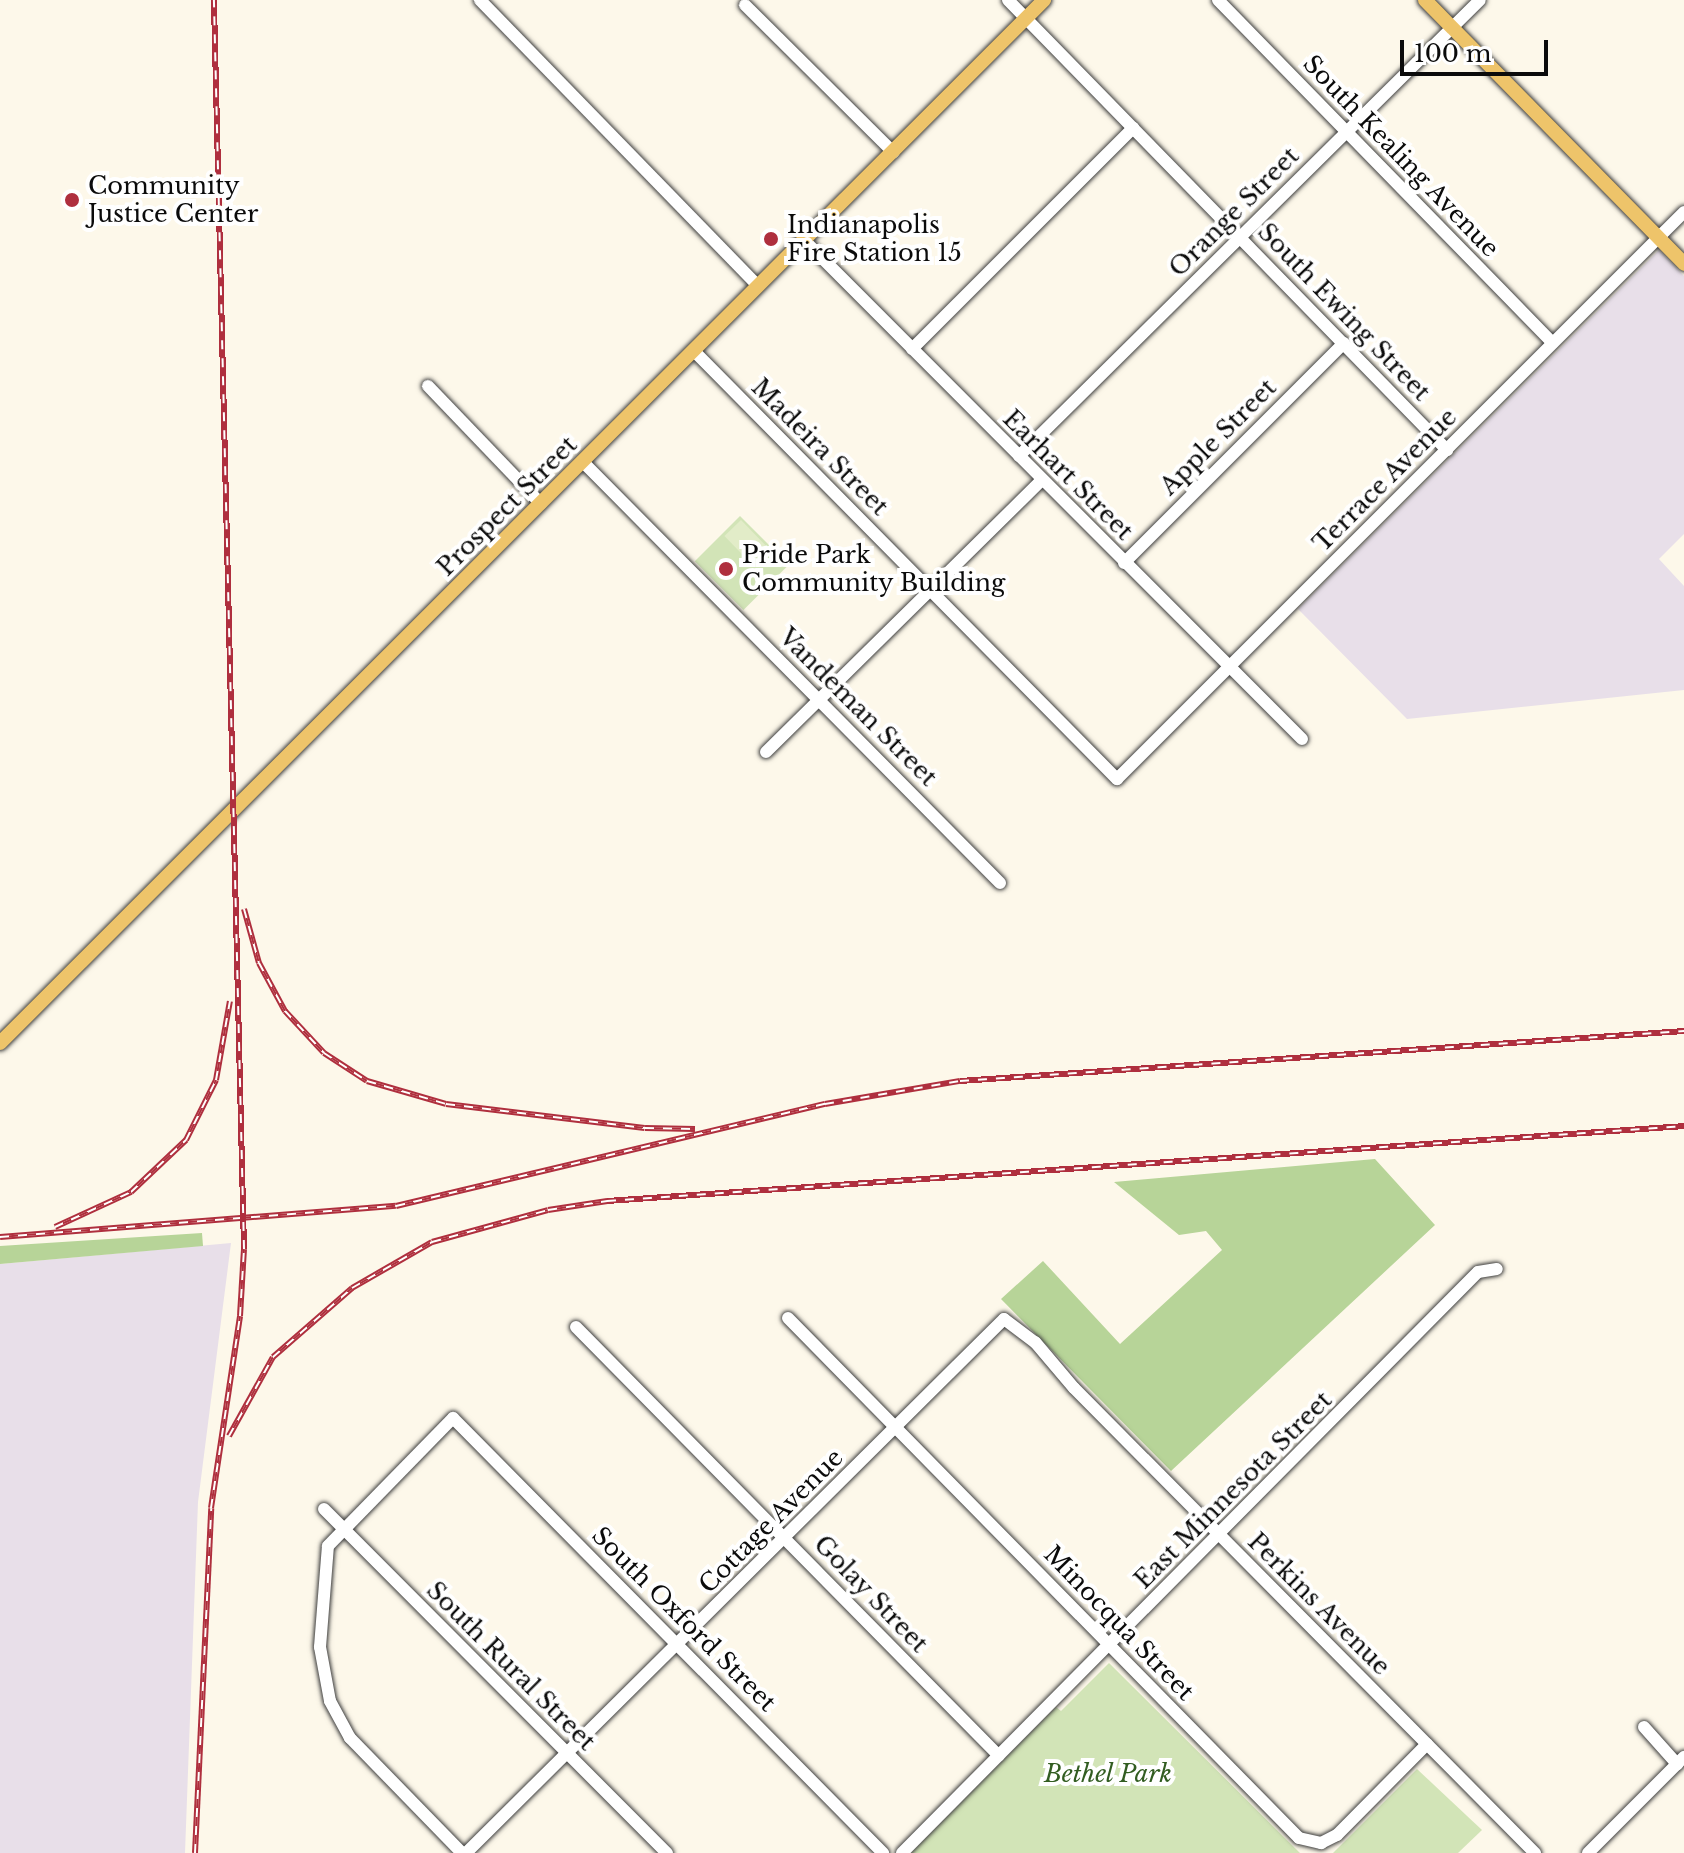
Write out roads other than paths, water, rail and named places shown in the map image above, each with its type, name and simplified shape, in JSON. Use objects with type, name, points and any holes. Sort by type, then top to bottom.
[{"type":"main road","name":"Prospect Street","points":[[0,1043],[1044,0]]},
{"type":"main road","points":[[1425,0],[1684,264]]},
{"type":"street","points":[[480,0],[758,286]]},
{"type":"street","name":"South Ewing Street","points":[[1008,0],[1447,450]]},
{"type":"street","name":"South Kealing Avenue","points":[[1218,0],[1553,343]]},
{"type":"street","name":"Orange Street","points":[[1019,456],[1480,0]]},
{"type":"street","points":[[745,5],[893,152]]},
{"type":"street","points":[[912,349],[1133,128]]},
{"type":"street","name":"Terrace Avenue","points":[[1117,779],[1684,212]]},
{"type":"street","name":"Earhart Street","points":[[804,240],[1302,739]]},
{"type":"street","name":"Apple Street","points":[[1124,563],[1344,343]]},
{"type":"street","name":"Madeira Street","points":[[694,351],[1117,779]]},
{"type":"street","points":[[428,386],[541,504]]},
{"type":"street","name":"Vandeman Street","points":[[582,461],[1000,883]]},
{"type":"street","points":[[766,752],[1042,480]]},
{"type":"street","name":"East Minnesota Street","points":[[902,1853],[1478,1272],[1497,1269]]},
{"type":"street","name":"Minocqua Street","points":[[788,1318],[1307,1841],[1321,1843],[1337,1835],[1427,1744]]},
{"type":"street","name":"Perkins Avenue","points":[[1004,1319],[1035,1342],[1220,1535],[1535,1853]]},
{"type":"street","name":"Cottage Avenue","points":[[464,1853],[786,1539],[1004,1319]]},
{"type":"street","name":"Golay Street","points":[[576,1327],[999,1756]]},
{"type":"street","name":"South Oxford Street","points":[[343,1528],[453,1418],[883,1853]]},
{"type":"street","name":"South Rural Street","points":[[324,1509],[667,1853]]},
{"type":"street","points":[[343,1528],[328,1546],[323,1564],[321,1661],[330,1701],[362,1752],[464,1853]]},
{"type":"street","points":[[1588,1853],[1681,1760],[1644,1727]]},
{"type":"railway","points":[[195,1853],[211,1508],[240,1316],[244,1249],[214,0]]},
{"type":"railway","points":[[244,909],[259,963],[285,1011],[324,1053],[367,1081],[446,1104],[645,1128],[695,1129]]},
{"type":"railway","points":[[55,1227],[131,1192],[186,1140],[216,1080],[230,1001]]},
{"type":"railway","points":[[0,1237],[396,1206],[825,1104],[960,1081],[1684,1031]]},
{"type":"railway","points":[[229,1436],[273,1357],[352,1288],[432,1242],[548,1210],[607,1201],[1684,1126]]},
{"type":"place","name":"Community Justice Center","points":[[72,200]]},
{"type":"place","name":"Indianapolis Fire Station 15","points":[[771,239]]},
{"type":"place","name":"Pride Park Community Building","points":[[726,569]]},
{"type":"park label","name":"Bethel Park","points":[[1108,1774]]}]
